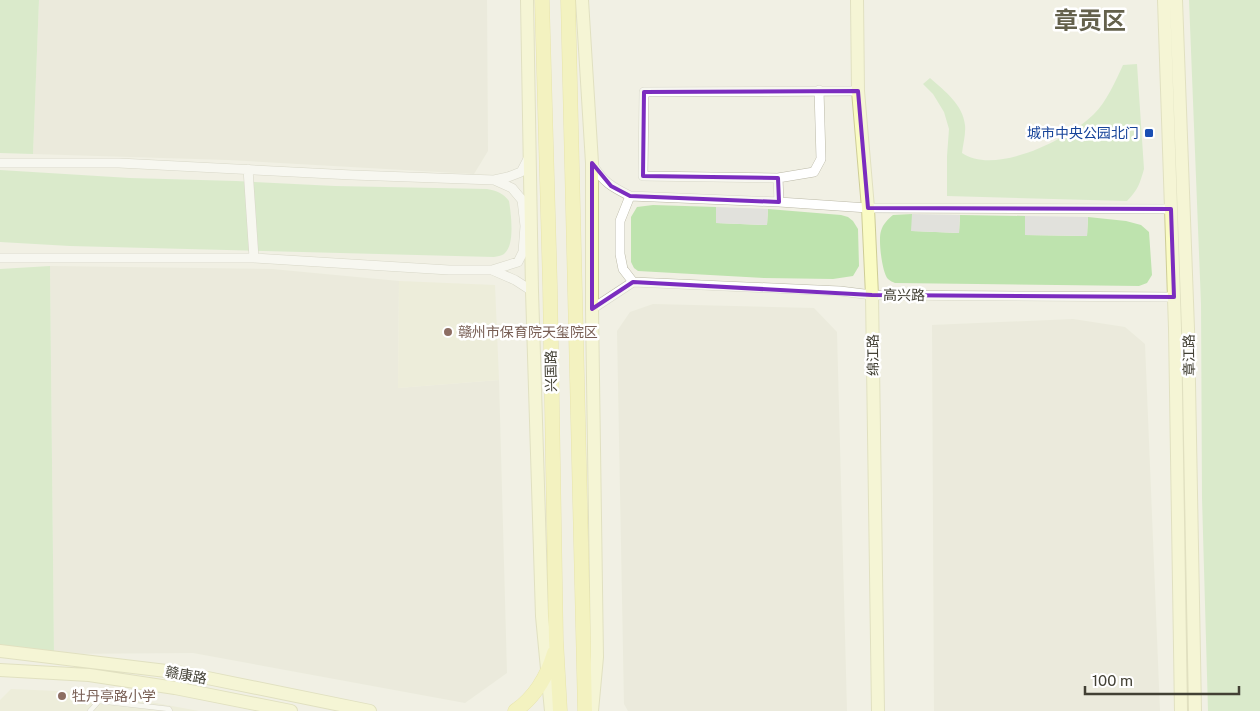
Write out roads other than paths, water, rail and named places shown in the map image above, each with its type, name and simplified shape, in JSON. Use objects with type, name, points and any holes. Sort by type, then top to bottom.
[{"type":"main road","name":"兴国路","points":[[542,0],[550,296],[556,640],[560,711]]},
{"type":"main road","name":"兴国路","points":[[568,0],[585,711]]},
{"type":"main road","points":[[515,711],[534,693],[547,673],[553,658],[556,640]]},
{"type":"main road","points":[[583,673],[587,698],[592,711]]},
{"type":"street","points":[[527,0],[532,292],[542,616],[551,711]]},
{"type":"street","points":[[582,0],[592,164],[597,658],[592,711]]},
{"type":"street","name":"绵江路","points":[[857,0],[858,91],[868,208],[872,295],[878,711]]},
{"type":"street","name":"章江路","points":[[1164,0],[1174,297],[1182,711]]},
{"type":"street","name":"章江路","points":[[1176,0],[1188,329],[1195,711]]},
{"type":"street","points":[[819,90],[821,159],[814,172],[778,178],[644,176],[644,92],[819,90],[858,91]]},
{"type":"street","points":[[0,163],[119,163],[494,180],[521,172],[530,156]]},
{"type":"street","points":[[592,164],[599,176],[611,186],[630,196],[779,202],[868,208],[1171,209]]},
{"type":"street","points":[[248,169],[254,258]]},
{"type":"street","points":[[778,178],[779,202]]},
{"type":"street","points":[[0,258],[254,258],[449,270],[492,270],[518,262],[522,252],[524,226],[522,200],[512,188],[494,180]]},
{"type":"street","points":[[592,309],[634,282],[622,269],[620,254],[620,221],[630,196]]},
{"type":"street","points":[[492,270],[515,280],[532,292]]},
{"type":"street","name":"高兴路","points":[[634,282],[840,291],[872,295],[1174,297]]},
{"type":"street","name":"赣康路","points":[[0,651],[183,674],[370,711]]},
{"type":"street","name":"赣康路","points":[[0,670],[89,675],[175,688],[263,708],[291,711]]},
{"type":"lane","points":[[90,711],[100,701],[169,709],[170,711]]},
{"type":"place","name":"城市中央公园北门","points":[[1149,133]]},
{"type":"place","name":"赣州市保育院天玺院区","points":[[448,332]]},
{"type":"place","name":"牡丹亭路小学","points":[[62,696]]},
{"type":"district","name":"章贡区","points":[[1090,21]]}]
